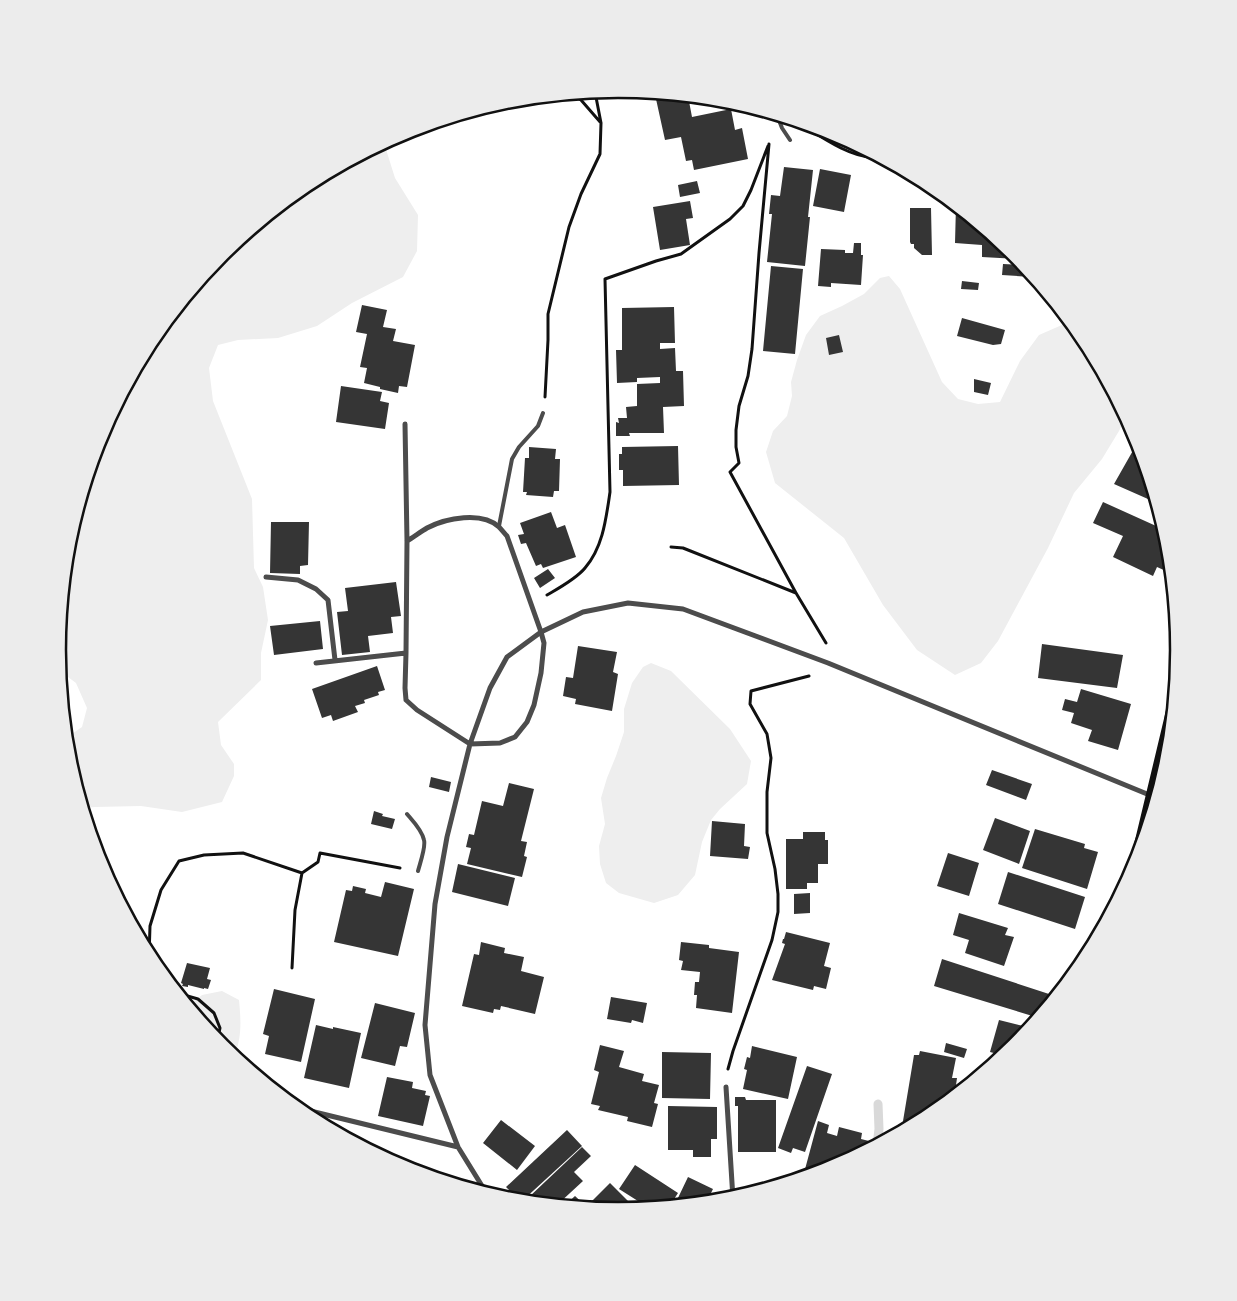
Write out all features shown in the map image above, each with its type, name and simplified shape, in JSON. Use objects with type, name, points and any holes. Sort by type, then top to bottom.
[{"type":"street","points":[[405,424],[407,541],[404,688],[406,700],[417,710],[470,744],[500,743],[516,737],[527,722],[534,705],[541,673],[544,643],[507,536],[499,526],[488,520],[470,517],[449,519],[428,527],[407,541]]},
{"type":"street","points":[[266,577],[298,580],[316,589],[328,600],[335,660]]},
{"type":"street","points":[[482,1185],[458,1147],[430,1075],[425,1025],[434,904],[470,744],[490,688],[507,657],[541,632],[583,612],[628,603],[683,608],[828,663],[1151,796]]},
{"type":"street","points":[[316,663],[406,653]]},
{"type":"street","points":[[726,1087],[732,1191]]},
{"type":"street","points":[[316,1112],[458,1147]]},
{"type":"lane","points":[[780,123],[790,140]]},
{"type":"lane","points":[[499,526],[512,459],[519,447],[538,426],[543,413]]},
{"type":"lane","points":[[407,814],[417,826],[424,840],[418,871]]},
{"type":"path","points":[[580,99],[601,123]]},
{"type":"path","points":[[543,413],[547,376],[548,314],[568,227],[600,154],[601,123],[596,99]]},
{"type":"path","points":[[824,138],[858,155],[869,158]]},
{"type":"path","points":[[532,604],[564,586],[585,569],[596,550],[606,524],[610,492],[605,279],[681,254],[730,219],[743,206],[769,144],[752,349],[748,376],[739,406],[736,430],[736,447],[739,462],[730,472],[796,593],[826,642]]},
{"type":"path","points":[[672,547],[683,548],[796,593]]},
{"type":"path","points":[[726,1087],[733,1051],[772,940],[778,912],[775,869],[767,832],[767,792],[772,758],[767,734],[750,704],[751,691],[808,676]]},
{"type":"path","points":[[149,942],[150,926],[161,890],[179,861],[204,855],[243,853],[302,873]]},
{"type":"path","points":[[292,968],[294,910],[302,873],[318,862],[320,853],[418,871]]},
{"type":"path","points":[[187,995],[198,999],[214,1013],[220,1028],[219,1032]]},
{"type":"shaded area","points":[[386,150],[395,178],[418,215],[417,251],[403,277],[352,303],[317,326],[278,338],[238,340],[218,345],[209,368],[213,401],[252,499],[254,568],[263,587],[268,620],[261,653],[261,680],[218,722],[221,745],[234,764],[234,776],[222,802],[182,812],[141,806],[90,807],[73,733],[82,727],[87,708],[76,683],[67,676],[66,651],[67,614],[77,543],[85,508],[108,439],[140,374],[180,314],[203,286],[254,235],[312,191],[342,172]]},
{"type":"shaded area","points":[[889,276],[900,289],[942,382],[958,399],[978,404],[1000,402],[1020,361],[1039,335],[1064,324],[1097,374],[1122,424],[1102,459],[1074,493],[1048,548],[998,641],[981,663],[955,675],[917,650],[883,605],[844,538],[775,483],[766,452],[773,431],[787,416],[792,396],[791,382],[806,335],[820,316],[864,294],[880,278]]},
{"type":"shaded area","points":[[651,663],[671,671],[730,729],[751,761],[747,784],[711,820],[702,842],[695,875],[678,895],[654,903],[619,893],[606,883],[600,864],[599,846],[605,824],[601,798],[624,732],[624,709],[632,683],[643,667]]},
{"type":"shaded area","points":[[222,991],[239,1000],[240,1029],[236,1049],[193,1002],[202,995]]},
{"type":"building","points":[[656,99],[689,103],[692,117],[731,110],[735,130],[742,128],[748,159],[694,170],[692,160],[686,161],[681,137],[665,140]]},
{"type":"building","points":[[784,167],[813,170],[805,266],[767,262],[772,214],[769,214],[771,195],[780,196]]},
{"type":"building","points":[[820,169],[851,175],[844,212],[813,206]]},
{"type":"building","points":[[697,181],[700,193],[680,197],[678,185]]},
{"type":"building","points":[[690,201],[693,218],[686,219],[690,245],[660,250],[653,207]]},
{"type":"building","points":[[910,208],[931,208],[932,255],[922,255],[914,248],[914,244],[910,242]]},
{"type":"building","points":[[956,213],[1007,258],[982,257],[982,245],[955,243]]},
{"type":"building","points":[[854,243],[861,243],[861,255],[863,255],[861,285],[831,283],[831,287],[818,286],[821,249],[845,250],[845,253],[853,253]]},
{"type":"building","points":[[1003,264],[1013,264],[1025,277],[1002,275]]},
{"type":"building","points":[[771,266],[803,269],[795,354],[763,351]]},
{"type":"building","points":[[962,281],[979,283],[978,290],[961,289]]},
{"type":"building","points":[[362,305],[387,310],[383,327],[396,329],[393,341],[415,345],[407,387],[399,386],[398,393],[364,383],[367,368],[360,367],[367,334],[356,332]]},
{"type":"building","points":[[674,307],[675,343],[660,343],[660,349],[675,348],[676,371],[683,371],[684,406],[663,407],[664,433],[629,433],[630,436],[616,436],[616,422],[619,423],[618,418],[627,418],[626,407],[637,406],[637,384],[660,383],[660,377],[637,378],[637,382],[617,383],[616,350],[622,350],[622,308]]},
{"type":"building","points":[[962,318],[1005,330],[1001,344],[993,345],[957,336]]},
{"type":"building","points":[[839,335],[843,352],[829,355],[826,338]]},
{"type":"building","points":[[974,379],[991,383],[988,395],[974,392]]},
{"type":"building","points":[[341,386],[382,392],[380,401],[389,403],[385,429],[336,422]]},
{"type":"building","points":[[678,446],[679,485],[623,486],[623,470],[619,470],[619,454],[622,454],[622,447]]},
{"type":"building","points":[[529,447],[556,449],[555,459],[560,459],[559,491],[554,491],[553,497],[526,495],[527,492],[523,492],[525,458],[529,458]]},
{"type":"building","points":[[1133,450],[1149,500],[1114,484]]},
{"type":"building","points":[[1103,502],[1156,526],[1165,570],[1157,567],[1153,576],[1113,557],[1123,536],[1093,523]]},
{"type":"building","points":[[551,512],[557,528],[565,525],[576,557],[543,568],[541,564],[536,566],[526,543],[521,544],[518,535],[524,534],[520,523]]},
{"type":"building","points":[[271,522],[309,522],[308,565],[300,566],[300,574],[270,573]]},
{"type":"building","points":[[548,569],[555,578],[540,588],[534,578]]},
{"type":"building","points":[[396,582],[401,616],[391,617],[393,633],[368,636],[370,652],[342,655],[337,612],[348,611],[345,588]]},
{"type":"building","points":[[320,621],[323,649],[274,655],[270,626]]},
{"type":"building","points":[[1042,644],[1123,655],[1117,688],[1038,678]]},
{"type":"building","points":[[578,646],[617,652],[613,672],[618,674],[612,711],[575,704],[576,699],[563,696],[566,677],[573,678]]},
{"type":"building","points":[[377,666],[385,690],[378,692],[379,695],[364,700],[365,703],[355,706],[358,712],[333,721],[331,715],[322,718],[312,689]]},
{"type":"building","points":[[1081,689],[1131,704],[1118,750],[1088,741],[1092,730],[1071,723],[1074,713],[1062,710],[1065,699],[1077,702]]},
{"type":"building","points":[[992,770],[1032,784],[1026,800],[986,785]]},
{"type":"building","points":[[431,777],[451,782],[449,792],[429,787]]},
{"type":"building","points":[[509,783],[534,789],[521,841],[527,842],[524,856],[527,857],[522,877],[467,864],[471,848],[466,847],[469,834],[474,835],[482,801],[503,806]]},
{"type":"building","points":[[374,811],[383,814],[382,816],[395,819],[392,829],[371,824]]},
{"type":"building","points":[[995,818],[1030,831],[1019,864],[983,850]]},
{"type":"building","points":[[712,821],[745,824],[744,846],[750,847],[748,859],[710,856]]},
{"type":"building","points":[[1035,829],[1085,844],[1084,848],[1098,852],[1087,889],[1022,868]]},
{"type":"building","points":[[803,832],[825,832],[825,840],[828,840],[828,864],[818,864],[818,883],[807,883],[807,889],[786,889],[786,839],[803,839]]},
{"type":"building","points":[[948,853],[979,863],[969,896],[937,886]]},
{"type":"building","points":[[458,864],[515,878],[508,906],[452,892]]},
{"type":"building","points":[[1008,872],[1085,897],[1075,929],[998,904]]},
{"type":"building","points":[[385,882],[414,889],[398,956],[334,942],[346,890],[352,891],[353,886],[366,889],[365,893],[381,897]]},
{"type":"building","points":[[810,893],[810,913],[794,914],[794,894]]},
{"type":"building","points":[[959,913],[1008,928],[1005,935],[1014,937],[1004,966],[965,953],[969,940],[953,935]]},
{"type":"building","points":[[786,932],[830,943],[824,966],[831,968],[826,989],[814,986],[813,990],[772,980],[785,944],[782,943]]},
{"type":"building","points":[[481,942],[505,948],[504,953],[524,957],[521,971],[544,977],[535,1014],[501,1006],[500,1010],[494,1009],[493,1013],[462,1006],[474,954],[479,955]]},
{"type":"building","points":[[681,942],[709,945],[709,948],[739,952],[732,1013],[696,1008],[695,982],[699,982],[700,972],[681,970],[683,961],[679,960]]},
{"type":"building","points":[[942,959],[1049,994],[1033,1016],[934,986]]},
{"type":"building","points":[[187,963],[210,968],[207,979],[211,980],[208,989],[188,985],[188,987],[182,986],[183,984],[181,983]]},
{"type":"building","points":[[274,989],[315,999],[301,1062],[265,1054],[269,1036],[263,1034]]},
{"type":"building","points":[[611,997],[647,1003],[643,1023],[632,1020],[631,1023],[607,1019]]},
{"type":"building","points":[[375,1003],[415,1013],[407,1047],[400,1046],[395,1066],[361,1058]]},
{"type":"building","points":[[999,1020],[1023,1026],[996,1054],[990,1052]]},
{"type":"building","points":[[316,1025],[361,1033],[349,1088],[304,1078]]},
{"type":"building","points":[[946,1043],[967,1049],[964,1058],[944,1052]]},
{"type":"building","points":[[600,1045],[624,1051],[619,1067],[644,1074],[642,1081],[659,1085],[654,1103],[658,1104],[652,1127],[627,1121],[628,1117],[598,1110],[600,1106],[591,1104],[599,1072],[594,1070]]},
{"type":"building","points":[[752,1046],[797,1057],[788,1099],[743,1089],[747,1070],[744,1069],[747,1057],[750,1058]]},
{"type":"building","points":[[920,1051],[956,1058],[952,1078],[957,1078],[955,1089],[902,1124],[914,1055],[919,1055]]},
{"type":"building","points":[[662,1052],[711,1053],[710,1099],[662,1098]]},
{"type":"building","points":[[807,1066],[832,1074],[805,1152],[793,1148],[791,1153],[778,1148]]},
{"type":"building","points":[[387,1077],[413,1082],[412,1088],[426,1091],[425,1095],[430,1096],[423,1126],[378,1116]]},
{"type":"building","points":[[735,1097],[745,1097],[746,1100],[776,1100],[776,1152],[738,1152],[738,1106],[735,1106]]},
{"type":"building","points":[[668,1106],[717,1107],[717,1139],[711,1139],[711,1157],[693,1157],[693,1150],[668,1150]]},
{"type":"building","points":[[501,1120],[535,1146],[517,1170],[483,1143]]},
{"type":"building","points":[[818,1121],[829,1125],[827,1133],[837,1136],[839,1127],[862,1133],[861,1139],[871,1142],[830,1161],[805,1170]]},
{"type":"building","points":[[567,1130],[582,1146],[529,1195],[511,1192],[506,1187]]},
{"type":"building","points":[[582,1147],[591,1156],[574,1172],[583,1181],[563,1200],[531,1195]]},
{"type":"building","points":[[635,1165],[678,1193],[674,1200],[640,1202],[619,1189]]},
{"type":"building","points":[[688,1177],[713,1189],[710,1195],[677,1200]]},
{"type":"building","points":[[610,1183],[629,1202],[618,1203],[591,1202]]},
{"type":"building","points":[[575,1196],[581,1202],[570,1201]]},
{"type":"waterway","points":[[878,1104],[878,1138]]}]
